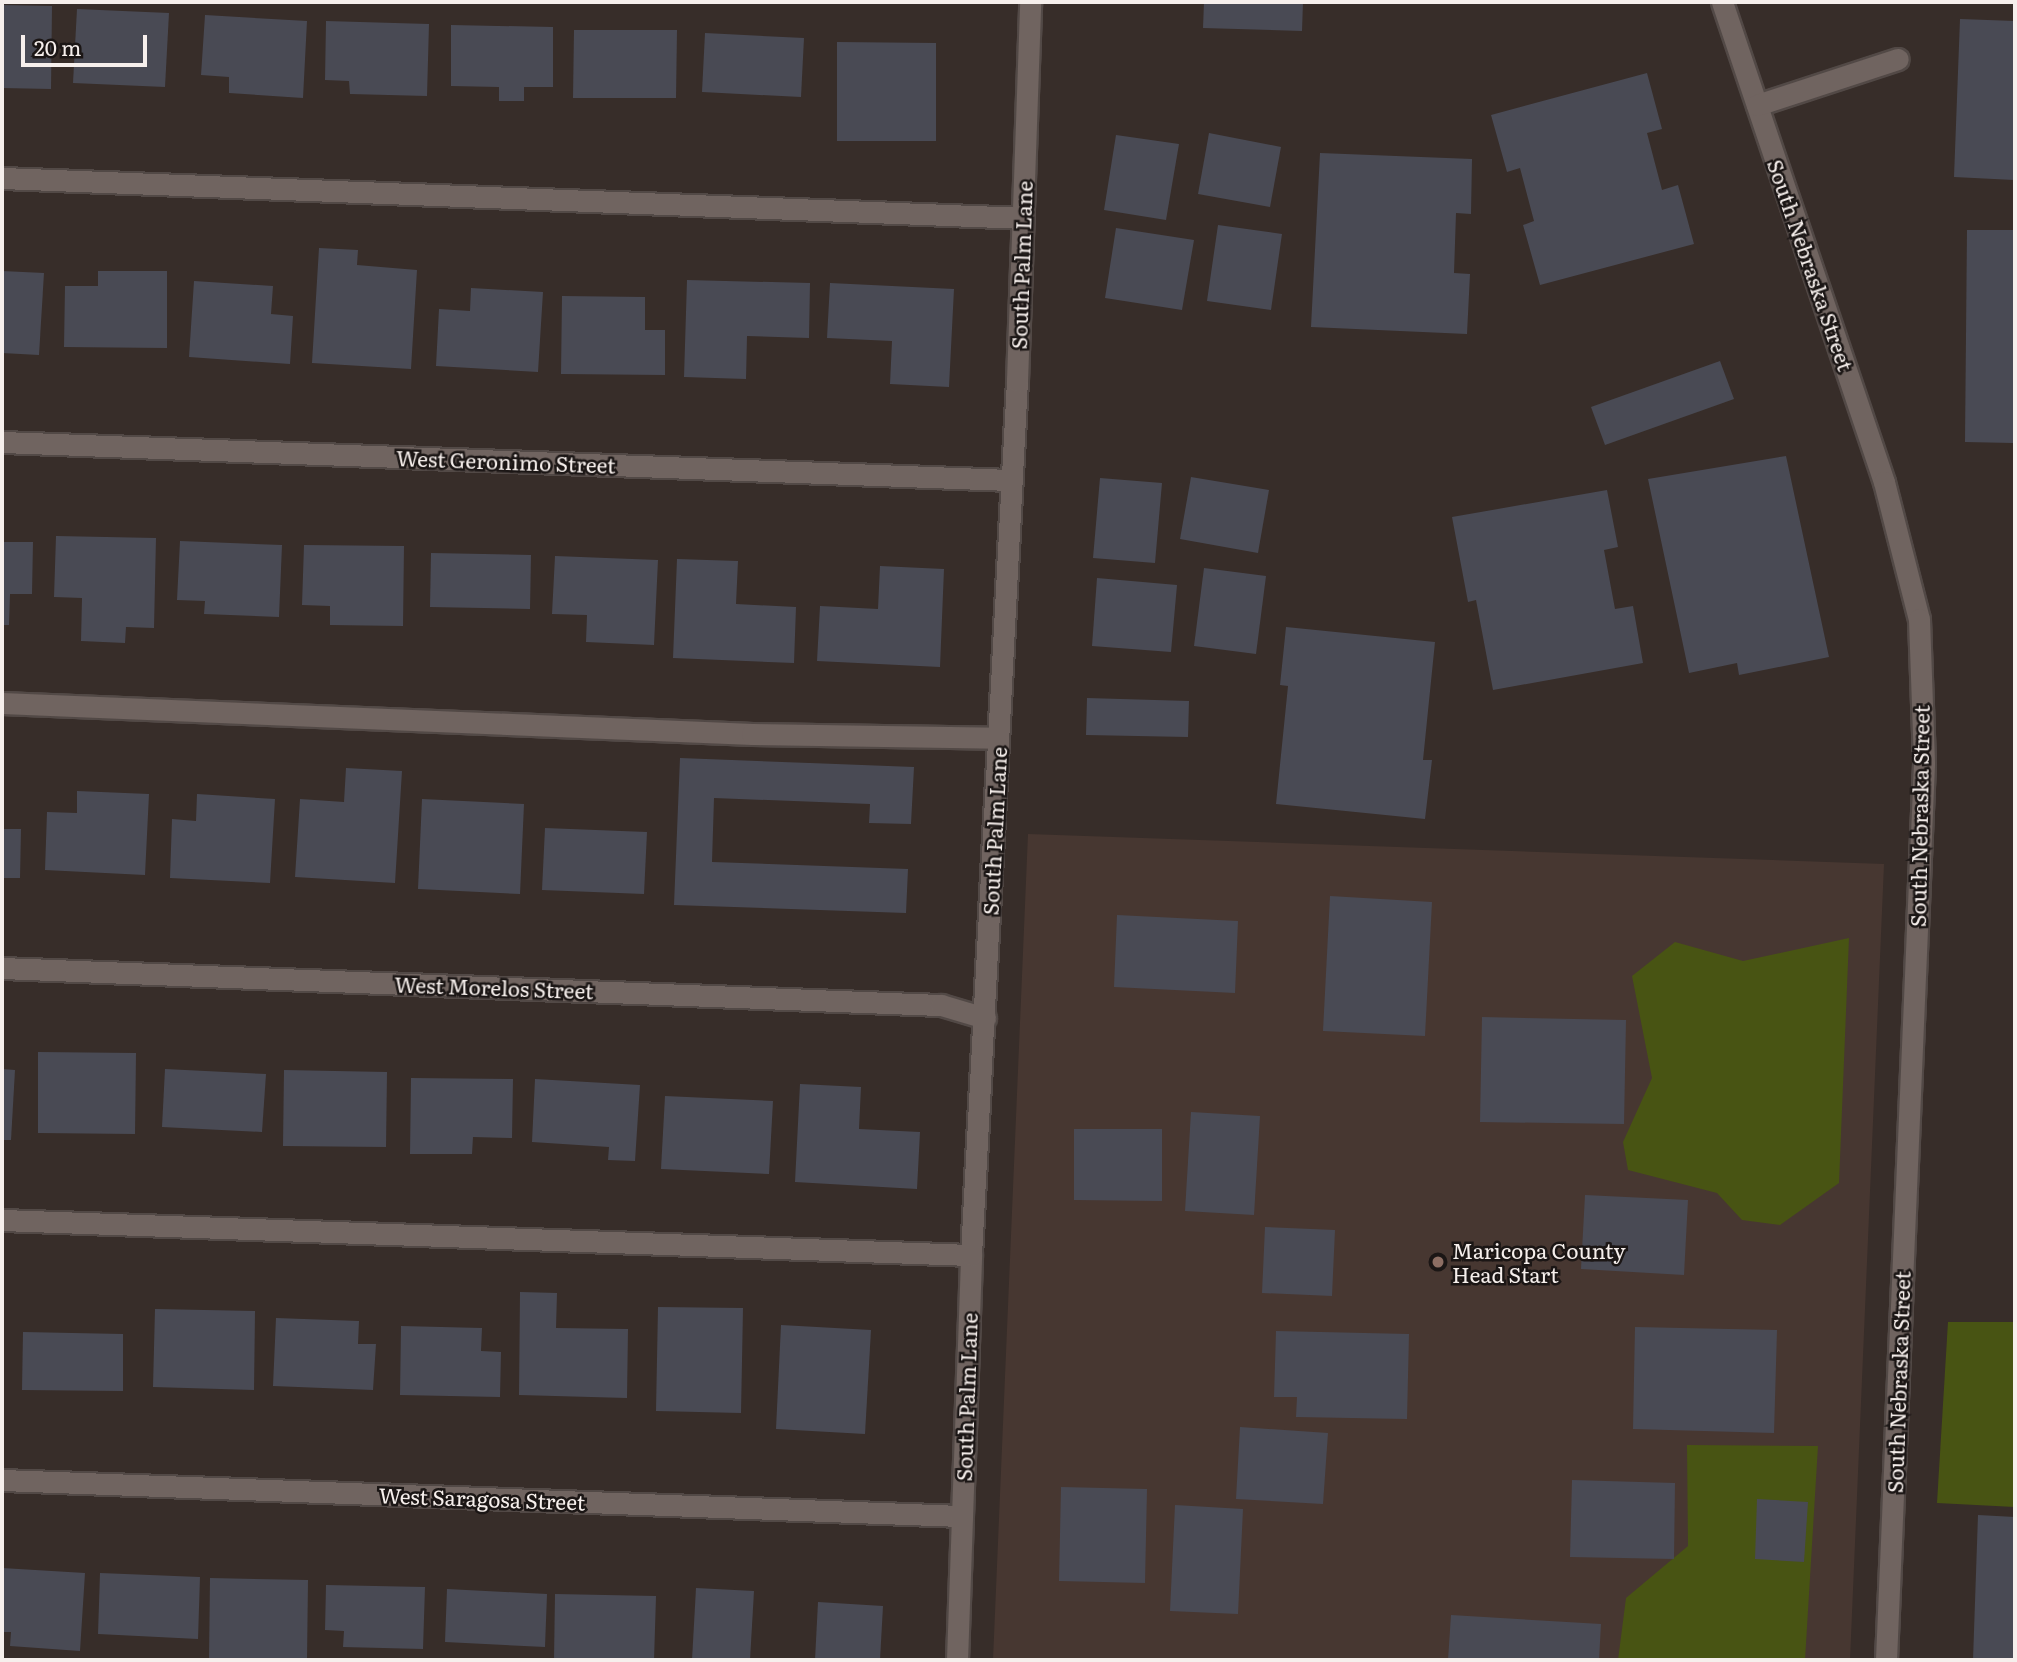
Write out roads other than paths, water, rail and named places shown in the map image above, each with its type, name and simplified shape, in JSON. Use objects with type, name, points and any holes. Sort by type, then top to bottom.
[{"type":"street","name":"South Palm Lane","points":[[957,1660],[971,1255],[985,1018],[1023,218],[1030,2]]},
{"type":"street","name":"South Nebraska Street","points":[[1722,2],[1884,482],[1919,619],[1924,764],[1886,1660]]},
{"type":"street","points":[[1757,105],[1898,59]]},
{"type":"street","points":[[2,178],[1023,218]]},
{"type":"street","name":"West Geronimo Street","points":[[2,442],[1009,480]]},
{"type":"street","points":[[2,704],[752,734],[998,738]]},
{"type":"street","name":"West Morelos Street","points":[[2,968],[941,1005],[985,1018]]},
{"type":"street","points":[[2,1220],[971,1255]]},
{"type":"street","name":"West Saragosa Street","points":[[2,1480],[962,1516]]},
{"type":"place","name":"Maricopa County Head Start","points":[[1438,1262]]}]
